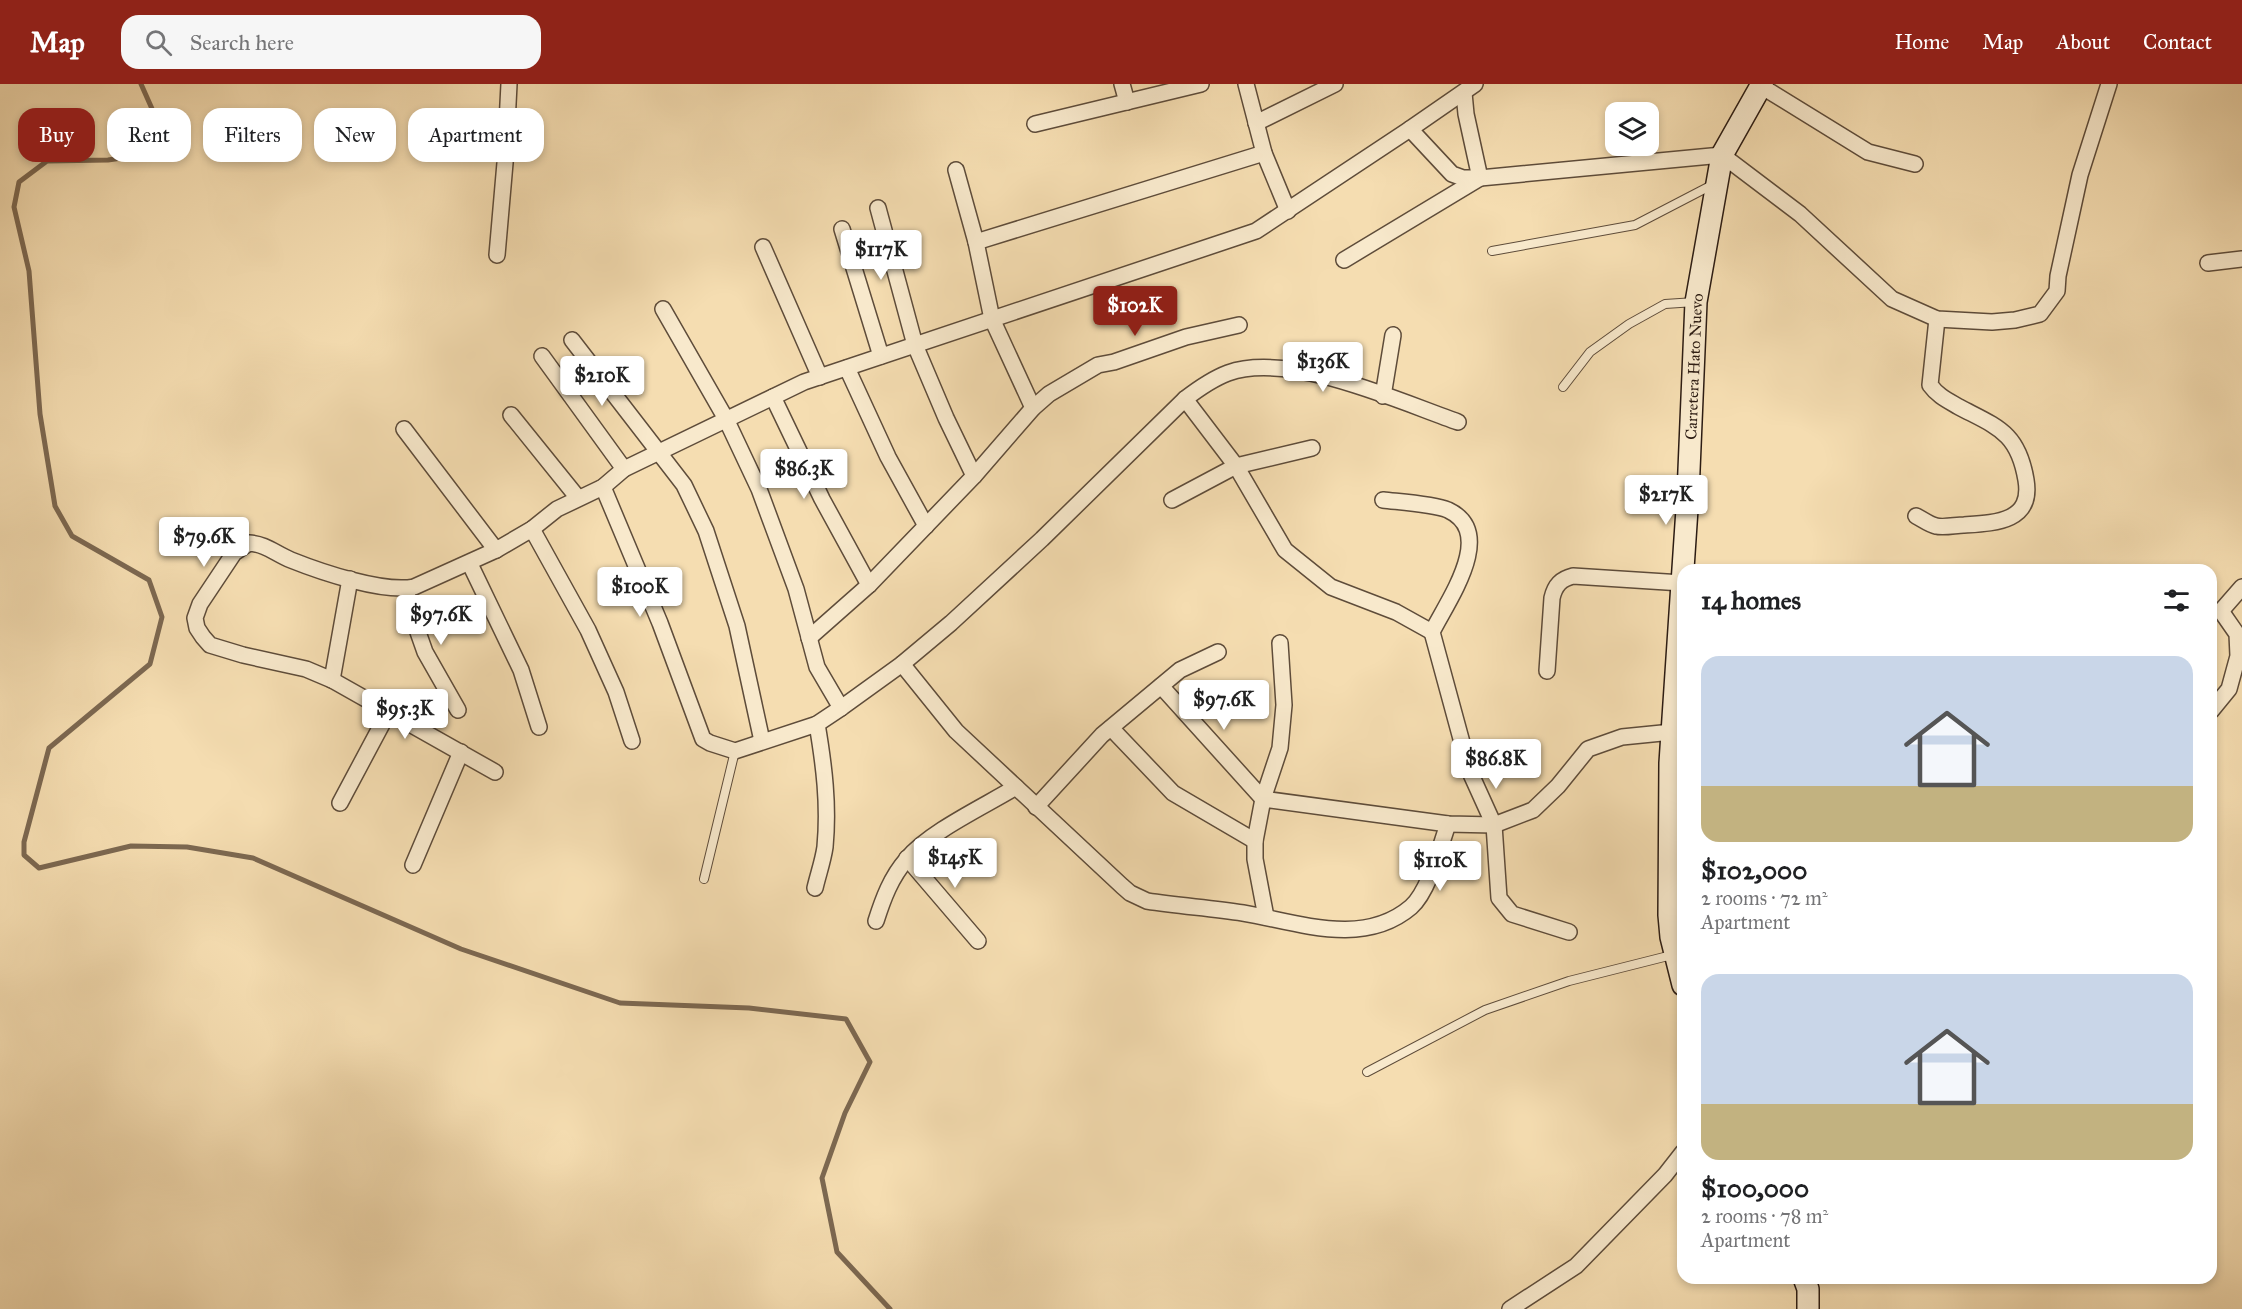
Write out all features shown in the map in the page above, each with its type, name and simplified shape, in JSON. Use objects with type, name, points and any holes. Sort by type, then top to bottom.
[{"type":"main road","name":"Carretera Hato Nuevo","points":[[1683,564],[1696,302],[1722,155],[1761,85]]},
{"type":"main road","name":"Carretera Hato Nuevo","points":[[1676,943],[1669,915],[1672,732],[1677,691]]},
{"type":"main road","points":[[1806,1284],[1808,1309]]},
{"type":"street","points":[[497,255],[509,84]]},
{"type":"street","points":[[1122,84],[1127,102]]},
{"type":"street","points":[[1246,84],[1264,153],[1288,211]]},
{"type":"street","points":[[1256,123],[1335,84]]},
{"type":"street","points":[[1410,129],[1452,174],[1463,178],[1722,155],[1800,214],[1892,299],[1937,319],[1992,322],[2015,320],[2040,314],[2057,291],[2058,276],[2080,175],[2109,84]]},
{"type":"street","points":[[1035,124],[1194,85]]},
{"type":"street","points":[[1761,85],[1868,152],[1915,164]]},
{"type":"street","points":[[1470,89],[1466,114],[1480,178]]},
{"type":"street","points":[[495,772],[332,680],[306,669],[210,645],[197,628],[195,618],[200,604],[234,553],[249,543],[261,544],[290,560],[350,579],[406,589],[414,588],[496,550],[532,529],[557,509],[603,487],[624,469],[819,377],[1256,231],[1470,89]]},
{"type":"street","points":[[976,242],[1264,153]]},
{"type":"street","points":[[956,170],[976,242],[992,319],[1033,408]]},
{"type":"street","points":[[1344,260],[1480,178]]},
{"type":"street","points":[[879,208],[915,345],[974,476]]},
{"type":"street","points":[[842,229],[881,356]]},
{"type":"street","points":[[763,247],[819,377]]},
{"type":"street","points":[[2208,263],[2242,259]]},
{"type":"street","points":[[663,309],[726,419],[759,489],[796,589],[817,667],[841,708]]},
{"type":"street","points":[[1916,516],[1936,526],[1990,523],[2012,518],[2027,499],[2026,481],[2014,443],[2001,430],[1937,395],[1929,385],[1937,319]]},
{"type":"street","points":[[810,638],[869,585],[974,476],[1033,408],[1049,394],[1098,365],[1114,362],[1186,337],[1239,325]]},
{"type":"street","points":[[1383,396],[1393,335]]},
{"type":"street","points":[[572,340],[684,485],[706,531],[737,626],[762,741]]},
{"type":"street","points":[[542,357],[624,469]]},
{"type":"street","points":[[603,487],[660,623],[704,739],[735,751],[817,724],[902,664],[951,623],[1042,539],[1185,399],[1202,386],[1230,372],[1271,367],[1313,372],[1458,422]]},
{"type":"street","points":[[847,368],[888,457],[926,526]]},
{"type":"street","points":[[773,397],[822,499],[869,585]]},
{"type":"street","points":[[1185,399],[1236,466],[1285,550],[1331,588],[1396,612],[1432,632]]},
{"type":"street","points":[[511,415],[578,498]]},
{"type":"street","points":[[404,429],[496,550]]},
{"type":"street","points":[[1172,500],[1236,466],[1312,448]]},
{"type":"street","points":[[1383,500],[1445,509],[1459,516],[1467,529],[1470,541],[1468,555],[1432,632],[1470,772],[1494,825],[1499,898],[1512,914],[1569,932]]},
{"type":"street","points":[[532,529],[588,630],[616,692],[632,741]]},
{"type":"street","points":[[470,564],[521,670],[539,727]]},
{"type":"street","points":[[1547,672],[1553,590],[1565,578],[1573,576],[1677,583]]},
{"type":"street","points":[[332,680],[350,579]]},
{"type":"street","points":[[2217,611],[2242,587]]},
{"type":"street","points":[[406,589],[425,652],[458,710]]},
{"type":"street","points":[[2217,613],[2237,634],[2238,656],[2229,689],[2217,704]]},
{"type":"street","points":[[1266,917],[1255,859],[1263,799],[1280,748],[1284,705],[1281,643]]},
{"type":"street","points":[[1036,807],[1110,728],[1180,670],[1218,652]]},
{"type":"street","points":[[902,664],[956,731],[1130,893],[1147,901],[1266,917],[1316,928],[1351,929],[1383,924],[1412,906],[1432,875],[1448,824]]},
{"type":"street","points":[[1161,686],[1263,799],[1448,824],[1494,825],[1533,810],[1558,786],[1588,749],[1622,736],[1672,732]]},
{"type":"street","points":[[340,803],[389,711]]},
{"type":"street","points":[[815,888],[825,849],[826,811],[826,779],[817,724]]},
{"type":"street","points":[[1110,728],[1173,793],[1256,841]]},
{"type":"street","points":[[412,866],[461,752]]},
{"type":"street","points":[[876,921],[885,891],[907,858],[931,838],[1016,787]]},
{"type":"street","points":[[907,858],[978,941]]},
{"type":"street","points":[[1510,1309],[1576,1266],[1665,1175],[1677,1160]]},
{"type":"lane","points":[[1492,252],[1635,225],[1716,183]]},
{"type":"lane","points":[[1563,387],[1590,352],[1629,324],[1665,304],[1696,302]]},
{"type":"lane","points":[[704,879],[735,751]]},
{"type":"lane","points":[[1367,1072],[1485,1010],[1676,943]]},
{"type":"waterway","points":[[141,84],[153,111],[154,139],[142,155],[108,160],[47,161],[19,182],[14,207],[29,271],[40,414],[55,506],[72,536],[149,580],[162,617],[150,664],[49,748],[24,842],[24,855],[39,868],[131,846],[187,847],[253,858],[461,949],[620,1003],[749,1008],[846,1019],[870,1062],[845,1113],[822,1178],[837,1252],[890,1309]]}]
